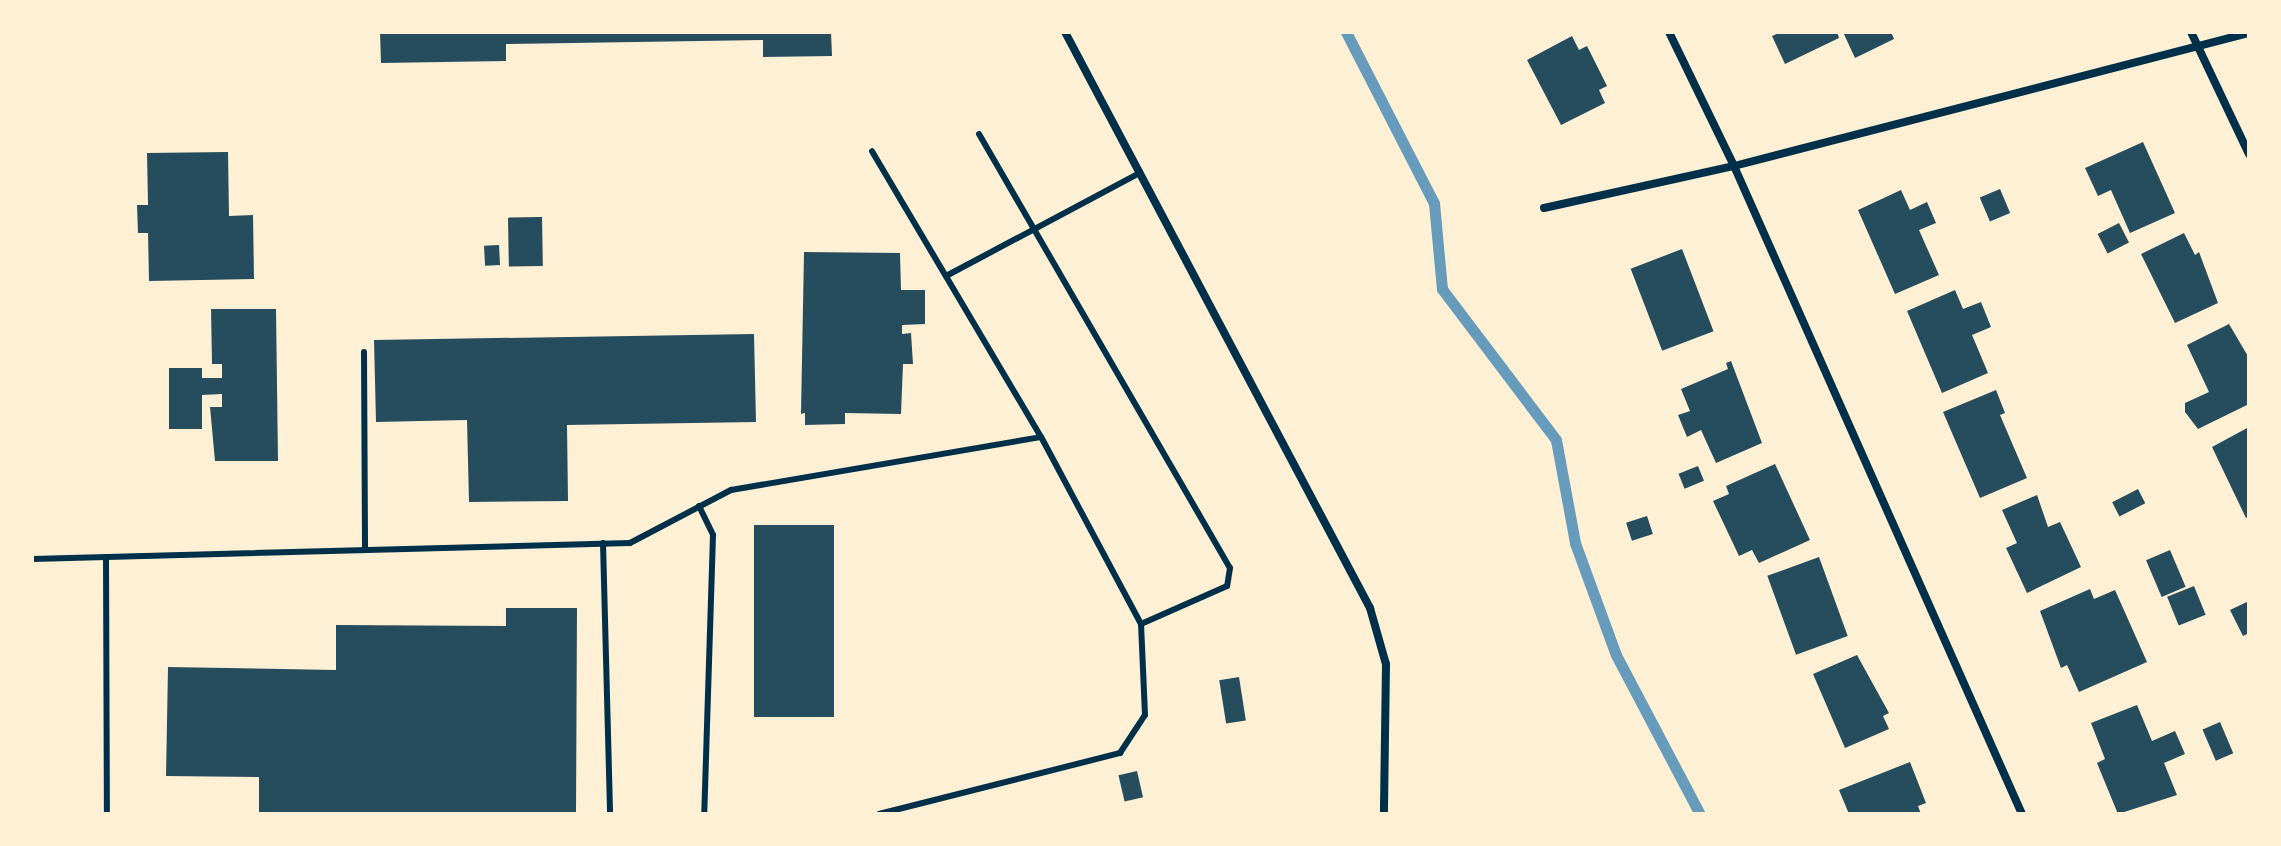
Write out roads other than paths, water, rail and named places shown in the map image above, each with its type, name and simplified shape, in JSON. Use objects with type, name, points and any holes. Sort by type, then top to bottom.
[{"type":"street","points":[[1065,32],[1357,576],[1381,636],[1387,702],[1384,814]]},
{"type":"street","points":[[1669,32],[1734,166],[2022,814]]},
{"type":"street","points":[[2191,32],[2249,154]]},
{"type":"street","points":[[1544,208],[1734,166],[2249,33]]},
{"type":"lane","points":[[979,134],[1230,568],[1227,586],[1141,624]]},
{"type":"lane","points":[[872,151],[1041,437],[1141,624],[1145,715],[1120,753],[879,814]]},
{"type":"lane","points":[[946,276],[1140,173]]},
{"type":"lane","points":[[364,352],[365,550]]},
{"type":"lane","points":[[32,559],[630,543],[731,490],[1041,437]]},
{"type":"lane","points":[[699,506],[713,535],[704,814]]},
{"type":"lane","points":[[603,543],[610,814]]},
{"type":"lane","points":[[106,557],[107,814]]},
{"type":"waterway","points":[[1346,32],[1434,203],[1442,289],[1556,440],[1575,543],[1616,655],[1700,814]]}]
